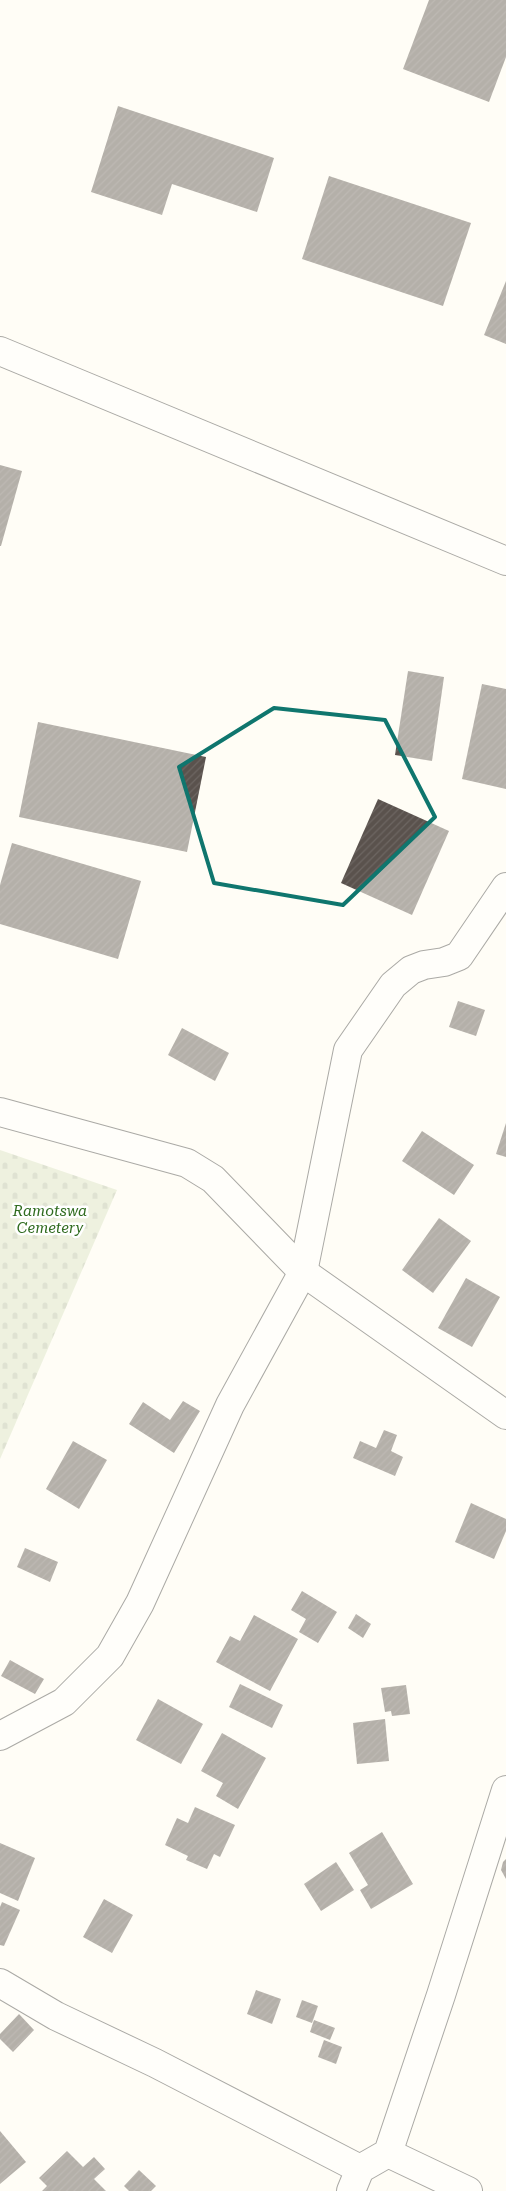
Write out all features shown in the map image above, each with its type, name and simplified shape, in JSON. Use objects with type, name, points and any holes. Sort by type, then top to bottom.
[{"type":"street","points":[[0,351],[506,562]]},
{"type":"street","points":[[0,1736],[64,1702],[110,1656],[140,1603],[230,1405],[303,1272],[348,1050],[393,985],[417,968],[444,962],[459,956],[506,888]]},
{"type":"street","points":[[0,1112],[187,1163],[213,1179],[303,1272],[506,1415]]},
{"type":"street","points":[[0,1983],[56,2016],[155,2063],[355,2180],[388,2153],[505,1800]]},
{"type":"street","points":[[388,2153],[468,2191]]},
{"type":"highlighted area","points":[[274,708],[385,720],[435,817],[343,905],[214,883],[179,767]]},
{"type":"green space","name":"Ramotswa Cemetery","points":[[0,1150],[117,1190],[0,1459]]},
{"type":"building","points":[[429,0],[506,0],[506,57],[489,102],[403,69]]},
{"type":"building","points":[[118,106],[274,158],[257,212],[172,184],[162,215],[91,192]]},
{"type":"building","points":[[329,176],[471,223],[443,306],[302,259]]},
{"type":"building","points":[[506,281],[506,344],[484,335]]},
{"type":"building","points":[[0,465],[22,471],[1,546],[0,546]]},
{"type":"building","points":[[408,671],[444,677],[432,761],[395,755]]},
{"type":"building","points":[[482,684],[506,689],[506,789],[462,779]]},
{"type":"building","points":[[38,722],[206,757],[187,852],[19,817]]},
{"type":"building","points":[[378,799],[449,831],[412,915],[341,883]]},
{"type":"building","points":[[12,843],[141,881],[118,959],[0,924],[0,885]]},
{"type":"building","points":[[458,1001],[485,1010],[476,1036],[449,1027]]},
{"type":"building","points":[[182,1028],[229,1053],[215,1081],[168,1055]]},
{"type":"building","points":[[506,1123],[506,1157],[496,1154]]},
{"type":"building","points":[[422,1131],[474,1165],[454,1195],[402,1161]]},
{"type":"building","points":[[439,1218],[471,1241],[433,1293],[402,1270]]},
{"type":"building","points":[[466,1278],[500,1297],[472,1347],[438,1328]]},
{"type":"building","points":[[183,1401],[200,1411],[174,1453],[129,1424],[143,1402],[170,1420]]},
{"type":"building","points":[[384,1430],[397,1435],[391,1451],[403,1457],[395,1476],[353,1458],[360,1441],[376,1448]]},
{"type":"building","points":[[73,1441],[107,1460],[79,1509],[46,1489]]},
{"type":"building","points":[[471,1503],[506,1519],[506,1531],[494,1559],[455,1542]]},
{"type":"building","points":[[25,1548],[58,1562],[50,1582],[17,1567]]},
{"type":"building","points":[[302,1591],[337,1612],[318,1643],[299,1632],[306,1619],[291,1610]]},
{"type":"building","points":[[356,1614],[371,1624],[363,1638],[348,1628]]},
{"type":"building","points":[[254,1615],[298,1639],[270,1691],[216,1662],[230,1636],[240,1641]]},
{"type":"building","points":[[10,1660],[44,1679],[35,1694],[1,1676]]},
{"type":"building","points":[[240,1684],[283,1705],[272,1728],[229,1707]]},
{"type":"building","points":[[406,1685],[410,1714],[392,1716],[391,1711],[385,1712],[381,1688]]},
{"type":"building","points":[[158,1699],[203,1724],[181,1764],[136,1740]]},
{"type":"building","points":[[385,1719],[389,1761],[357,1764],[353,1723]]},
{"type":"building","points":[[222,1733],[266,1758],[238,1809],[216,1796],[223,1783],[201,1771]]},
{"type":"building","points":[[195,1807],[235,1825],[220,1857],[214,1854],[207,1869],[186,1860],[188,1856],[165,1845],[177,1818],[188,1823]]},
{"type":"building","points":[[382,1832],[413,1884],[371,1909],[360,1890],[368,1885],[349,1853]]},
{"type":"building","points":[[0,1843],[35,1858],[18,1901],[0,1893]]},
{"type":"building","points":[[506,1859],[506,1879],[501,1870]]},
{"type":"building","points":[[336,1862],[354,1890],[321,1911],[304,1884]]},
{"type":"building","points":[[104,1899],[133,1915],[112,1953],[83,1937]]},
{"type":"building","points":[[2,1902],[20,1910],[4,1946],[0,1945],[0,1907]]},
{"type":"building","points":[[256,1990],[281,1999],[272,2024],[247,2014]]},
{"type":"building","points":[[302,2000],[318,2006],[312,2023],[296,2017]]},
{"type":"building","points":[[19,2014],[34,2030],[13,2052],[0,2039],[0,2034]]},
{"type":"building","points":[[314,2020],[335,2028],[330,2040],[310,2032]]},
{"type":"building","points":[[324,2040],[342,2047],[336,2064],[318,2057]]},
{"type":"building","points":[[0,2131],[26,2162],[0,2184]]},
{"type":"building","points":[[67,2151],[83,2167],[94,2157],[105,2169],[94,2179],[106,2191],[42,2191],[47,2186],[39,2178]]},
{"type":"building","points":[[139,2170],[156,2186],[151,2191],[129,2191],[124,2186]]}]
